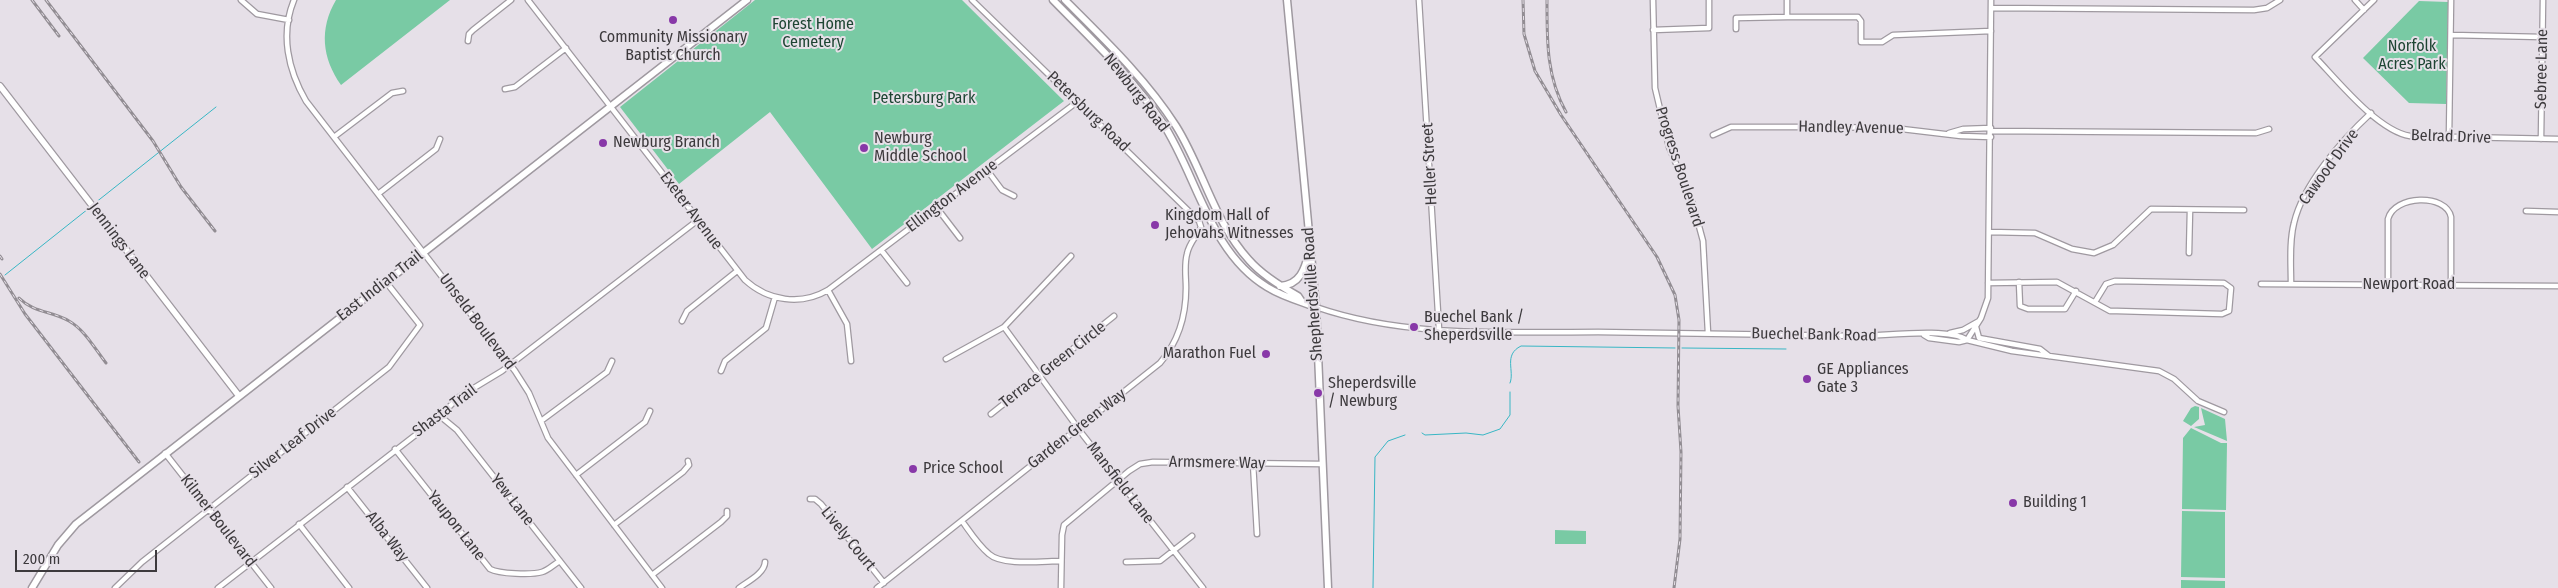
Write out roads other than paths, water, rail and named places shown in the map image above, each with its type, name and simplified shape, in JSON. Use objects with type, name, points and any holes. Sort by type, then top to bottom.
[{"type":"main road","name":"East Indian Trail","points":[[32,588],[58,545],[70,531],[165,453],[747,0]]},
{"type":"main road","name":"Newburg Road","points":[[1053,0],[1098,46],[1154,111],[1176,147],[1221,239],[1239,264],[1266,287],[1295,302],[1302,302],[1316,307]]},
{"type":"main road","name":"Newburg Road","points":[[1065,0],[1103,37],[1158,100],[1180,134],[1235,243],[1249,261],[1280,286],[1298,296],[1302,302]]},
{"type":"main road","name":"Shepherdsville Road","points":[[1287,0],[1316,307],[1328,588]]},
{"type":"main road","points":[[1280,286],[1293,283],[1300,277],[1310,246]]},
{"type":"street","points":[[241,0],[257,14],[289,20]]},
{"type":"street","name":"Unseld Boulevard","points":[[294,0],[289,20],[287,51],[295,82],[306,101],[510,365],[529,393],[548,438],[662,588]]},
{"type":"street","points":[[468,41],[469,34],[473,30],[511,0]]},
{"type":"street","name":"Exeter Avenue","points":[[528,0],[749,284],[775,297],[802,299],[828,290]]},
{"type":"street","name":"Petersburg Road","points":[[972,0],[1201,225]]},
{"type":"street","name":"Heller Street","points":[[1419,0],[1439,329]]},
{"type":"street","name":"Progress Boulevard","points":[[1653,0],[1653,69],[1658,109],[1669,147],[1693,204],[1704,241],[1708,333]]},
{"type":"street","points":[[1653,30],[1709,28],[1709,0]]},
{"type":"street","points":[[1787,0],[1787,16]]},
{"type":"street","points":[[1924,335],[1929,338],[1960,342],[1967,340],[1980,320],[1987,303],[1991,132],[1991,0]]},
{"type":"street","points":[[1991,8],[2254,10],[2267,8],[2280,0]]},
{"type":"street","points":[[2355,0],[2364,10],[2374,0]]},
{"type":"street","points":[[2449,137],[2451,0]]},
{"type":"street","name":"Sebree Lane","points":[[2541,139],[2543,0]]},
{"type":"street","name":"Belrad Drive","points":[[2364,10],[2315,57],[2388,129],[2402,135],[2558,139]]},
{"type":"street","points":[[1736,29],[1736,18],[1787,16],[1858,17],[1861,42],[1882,42],[1893,35],[1991,31]]},
{"type":"street","points":[[2451,35],[2542,36]]},
{"type":"street","points":[[505,89],[516,87],[566,48]]},
{"type":"street","name":"Jennings Lane","points":[[0,86],[238,396]]},
{"type":"street","points":[[334,137],[392,92],[403,91]]},
{"type":"street","name":"Ellington Avenue","points":[[828,290],[1077,102]]},
{"type":"street","name":"Cawood Drive","points":[[2291,284],[2292,232],[2299,208],[2308,191],[2345,139],[2371,113]]},
{"type":"street","name":"Handley Avenue","points":[[1713,135],[1731,127],[1902,128],[1945,134],[1991,132],[2256,133],[2269,129]]},
{"type":"street","points":[[1945,134],[1963,129],[1991,132]]},
{"type":"street","points":[[378,194],[436,149],[440,139]]},
{"type":"street","points":[[987,170],[1002,190],[1014,196]]},
{"type":"street","points":[[2388,284],[2388,219],[2392,210],[2406,201],[2437,202],[2448,209],[2451,217],[2451,285]]},
{"type":"street","points":[[937,208],[960,238]]},
{"type":"street","points":[[2189,253],[2190,210]]},
{"type":"street","points":[[1989,232],[2035,233],[2072,249],[2094,253],[2113,245],[2147,211],[2244,210]]},
{"type":"street","points":[[2526,211],[2558,212]]},
{"type":"street","name":"Shasta Trail","points":[[218,588],[440,416],[459,397],[510,365],[698,220]]},
{"type":"street","name":"Garden Green Way","points":[[877,588],[1153,368],[1172,348],[1185,313],[1188,251],[1201,225]]},
{"type":"street","points":[[881,250],[907,284]]},
{"type":"street","points":[[946,359],[1004,327],[1071,256]]},
{"type":"street","points":[[682,322],[687,311],[737,271]]},
{"type":"street","points":[[1988,282],[2056,282],[2076,291],[2110,311],[2222,314],[2229,311],[2231,307],[2231,294],[2228,284],[2224,283],[2115,281],[2106,284],[2095,302]]},
{"type":"street","name":"Silver Leaf Drive","points":[[115,588],[130,572],[386,371],[410,341],[419,328],[419,324],[386,282]]},
{"type":"street","points":[[2019,282],[2020,306],[2028,309],[2065,309],[2076,291]]},
{"type":"street","name":"Newport Road","points":[[2261,284],[2558,286]]},
{"type":"street","points":[[828,290],[847,324],[852,361]]},
{"type":"street","points":[[721,371],[725,361],[766,328],[775,297]]},
{"type":"street","name":"Buechel Bank Road","points":[[1316,307],[1354,319],[1439,329],[1924,335],[1930,332],[1961,336],[1967,340],[1990,347],[2049,356]]},
{"type":"street","name":"Terrace Green Circle","points":[[991,414],[1114,316]]},
{"type":"street","points":[[1948,334],[1963,330],[1980,320]]},
{"type":"street","points":[[1976,326],[1979,338],[2040,349],[2049,356],[2159,371],[2174,379],[2198,401],[2224,412]]},
{"type":"street","name":"Mansfield Lane","points":[[1004,327],[1078,428],[1203,588]]},
{"type":"street","points":[[541,421],[606,372],[612,361]]},
{"type":"street","points":[[576,475],[645,422],[650,411]]},
{"type":"street","name":"Yew Lane","points":[[440,416],[457,430],[581,588]]},
{"type":"street","name":"Yaupon Lane","points":[[395,449],[490,569],[501,572],[536,573],[544,571],[560,561]]},
{"type":"street","name":"Kilmer Boulevard","points":[[165,453],[271,588]]},
{"type":"street","points":[[614,525],[683,472],[689,465],[688,461]]},
{"type":"street","name":"Armsmere Way","points":[[1061,588],[1064,525],[1136,466],[1146,463],[1322,464]]},
{"type":"street","points":[[1253,463],[1257,534]]},
{"type":"street","name":"Alba Way","points":[[347,487],[427,588]]},
{"type":"street","name":"Lively Court","points":[[810,499],[814,498],[821,504],[884,583]]},
{"type":"street","points":[[652,575],[722,522],[727,516],[727,511]]},
{"type":"street","points":[[962,521],[985,550],[994,558],[1007,561],[1061,561]]},
{"type":"street","points":[[299,524],[349,588]]},
{"type":"street","points":[[1126,562],[1157,562],[1192,536]]},
{"type":"street","points":[[739,588],[760,572],[765,566],[765,562]]},
{"type":"waterway","points":[[95,203],[216,107]]},
{"type":"waterway","points":[[5,275],[88,209]]},
{"type":"waterway","points":[[1510,383],[1512,354],[1521,346],[1675,348]]},
{"type":"waterway","points":[[1682,348],[1786,349]]},
{"type":"waterway","points":[[1422,433],[1425,435],[1466,433],[1483,435],[1500,429],[1510,415],[1510,392]]},
{"type":"waterway","points":[[1373,588],[1375,457],[1388,441],[1405,435]]},
{"type":"railway","points":[[32,0],[59,36]]},
{"type":"railway","points":[[46,0],[153,141],[181,187],[215,231]]},
{"type":"railway","points":[[1523,0],[1524,34],[1535,71],[1561,115],[1657,257],[1675,295],[1679,320],[1678,406],[1681,452],[1680,539],[1674,588]]},
{"type":"railway","points":[[1547,0],[1551,71],[1559,98],[1566,112]]},
{"type":"railway","points":[[0,274],[25,314],[139,462]]},
{"type":"railway","points":[[19,298],[31,307],[63,318],[75,325],[106,363]]},
{"type":"place","name":"Community Missionary Baptist Church","points":[[673,20]]},
{"type":"place","name":"Newburg Branch","points":[[603,143]]},
{"type":"place","name":"Newburg Middle School","points":[[864,148]]},
{"type":"place","name":"Kingdom Hall of Jehovahs Witnesses","points":[[1155,225]]},
{"type":"place","name":"Buechel Bank / Sheperdsville","points":[[1414,327]]},
{"type":"place","name":"Marathon Fuel","points":[[1266,354]]},
{"type":"place","name":"GE Appliances Gate 3","points":[[1807,379]]},
{"type":"place","name":"Sheperdsville / Newburg","points":[[1318,393]]},
{"type":"place","name":"Price School","points":[[913,469]]},
{"type":"place","name":"Building 1","points":[[2013,503]]},
{"type":"park label","name":"Forest Home Cemetery","points":[[813,34]]},
{"type":"park label","name":"Norfolk Acres Park","points":[[2412,56]]},
{"type":"park label","name":"Petersburg Park","points":[[924,99]]}]
